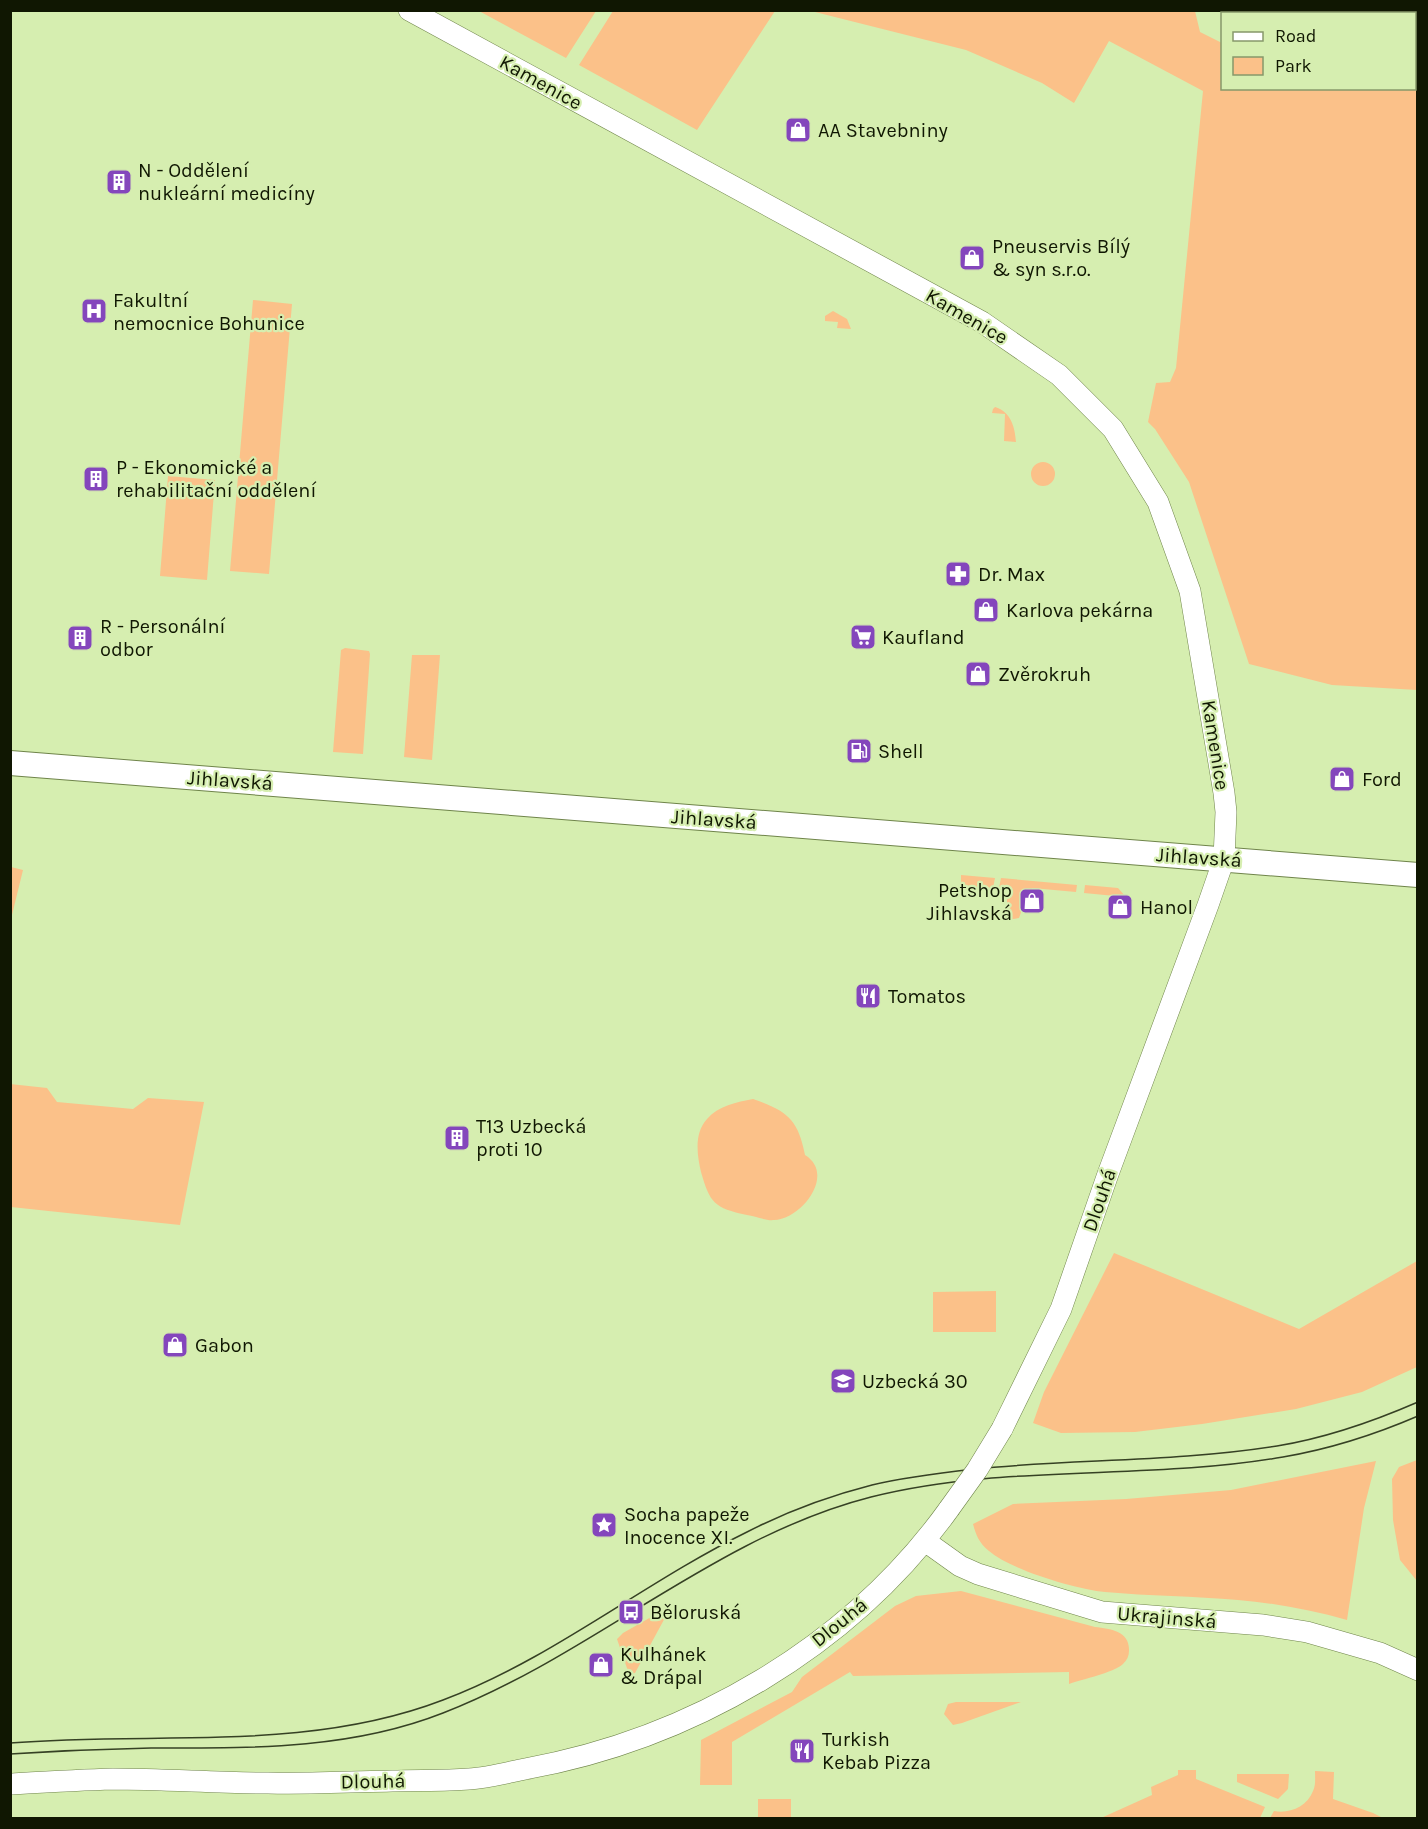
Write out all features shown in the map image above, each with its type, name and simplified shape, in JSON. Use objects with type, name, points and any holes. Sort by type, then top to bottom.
[{"type":"main road","name":"Jihlavská","points":[[10,763],[1418,875]]},
{"type":"street","name":"Kamenice","points":[[409,10],[982,322],[1059,375],[1113,429],[1158,502],[1190,591],[1224,793],[1224,859]]},
{"type":"street","name":"Dlouhá","points":[[10,1784],[114,1779],[270,1784],[471,1779],[569,1761],[650,1736],[710,1709],[824,1638],[886,1583],[925,1541],[977,1470],[1002,1429],[1061,1309],[1224,859]]},
{"type":"street","name":"Ukrajinská","points":[[925,1541],[960,1566],[978,1574],[1102,1612],[1263,1625],[1307,1632],[1380,1653],[1418,1670]]},
{"type":"green space","points":[[479,11],[596,11],[566,58]]},
{"type":"green space","points":[[613,11],[775,11],[697,130],[579,65]]},
{"type":"green space","points":[[811,11],[1195,11],[1200,32],[1221,42],[1221,90],[1416,90],[1416,12],[1258,11],[1417,11],[1417,690],[1332,685],[1249,664],[1189,482],[1155,429],[1148,422],[1156,383],[1170,382],[1176,368],[1203,91],[1109,41],[1074,103],[1042,83],[966,50]]},
{"type":"green space","points":[[253,300],[292,304],[269,574],[230,571]]},
{"type":"green space","points":[[833,311],[847,319],[851,329],[837,328],[838,322],[825,321],[825,316]]},
{"type":"green space","points":[[995,407],[1005,412],[1011,421],[1016,442],[1004,441],[1005,414],[992,413]]},
{"type":"green space","points":[[1043,462],[1052,465],[1055,474],[1052,483],[1043,486],[1034,483],[1031,474],[1034,465]]},
{"type":"green space","points":[[168,476],[215,480],[207,580],[160,576]]},
{"type":"green space","points":[[345,648],[369,651],[370,654],[363,754],[333,752],[341,650]]},
{"type":"green space","points":[[412,655],[440,655],[432,760],[404,757]]},
{"type":"green space","points":[[10,867],[23,870],[11,919]]},
{"type":"green space","points":[[961,875],[995,878],[993,888],[961,888]]},
{"type":"green space","points":[[1001,878],[1077,885],[1076,892],[1032,888],[1031,898],[1026,898],[1019,918],[1007,920],[1007,889],[999,888]]},
{"type":"green space","points":[[1085,885],[1118,888],[1126,897],[1084,893]]},
{"type":"green space","points":[[10,1084],[47,1088],[57,1102],[133,1109],[148,1098],[204,1102],[180,1225],[11,1207]]},
{"type":"green space","points":[[753,1099],[783,1112],[789,1118],[799,1133],[805,1155],[814,1163],[817,1173],[812,1194],[795,1212],[785,1218],[768,1220],[727,1210],[711,1197],[701,1172],[698,1159],[698,1137],[707,1119],[722,1108]]},
{"type":"green space","points":[[1114,1253],[1299,1329],[1417,1261],[1417,1367],[1362,1392],[1296,1409],[1202,1424],[1135,1432],[1061,1433],[1033,1423],[1044,1392]]},
{"type":"green space","points":[[996,1291],[996,1332],[933,1332],[933,1292]]},
{"type":"green space","points":[[1417,1460],[1417,1581],[1400,1560],[1393,1520],[1392,1479],[1399,1467]]},
{"type":"green space","points":[[1376,1461],[1364,1508],[1347,1620],[1266,1603],[1105,1592],[1078,1587],[1028,1572],[999,1558],[983,1545],[973,1524],[1013,1504],[1126,1499],[1231,1490]]},
{"type":"green space","points":[[961,1591],[1118,1632],[1123,1635],[1128,1644],[1127,1659],[1112,1670],[1069,1684],[1069,1672],[853,1676],[850,1672],[732,1742],[732,1785],[700,1785],[701,1740],[792,1692],[802,1677],[895,1606],[916,1596]]},
{"type":"green space","points":[[660,1612],[664,1612],[666,1616],[635,1673],[629,1674],[617,1639],[623,1633]]},
{"type":"green space","points":[[1021,1702],[953,1725],[944,1714],[948,1704]]},
{"type":"green space","points":[[1178,1770],[1196,1770],[1196,1779],[1265,1807],[1260,1818],[1101,1818],[1152,1795],[1151,1787],[1178,1775]]},
{"type":"green space","points":[[1315,1771],[1334,1772],[1333,1799],[1383,1818],[1270,1818],[1274,1811],[1297,1808],[1310,1797],[1314,1789]]},
{"type":"green space","points":[[1237,1774],[1289,1774],[1288,1789],[1278,1799],[1237,1782]]},
{"type":"green space","points":[[758,1799],[791,1799],[791,1818],[758,1818]]},
{"type":"tram line","points":[[10,1743],[284,1734],[391,1717],[443,1700],[522,1664],[709,1552],[777,1518],[840,1494],[897,1480],[974,1469],[1164,1458],[1277,1446],[1313,1439],[1349,1428],[1418,1402]]},
{"type":"tram line","points":[[10,1754],[133,1748],[262,1747],[372,1734],[443,1713],[498,1689],[759,1539],[814,1515],[871,1497],[973,1480],[1180,1469],[1283,1457],[1352,1441],[1418,1416]]},
{"type":"place","name":"AA Stavebniny","points":[[798,130]]},
{"type":"place","name":"N - Oddělení nukleární medicíny","points":[[119,182]]},
{"type":"place","name":"Pneuservis Bílý & syn s.r.o.","points":[[972,258]]},
{"type":"place","name":"Fakultní nemocnice Bohunice","points":[[94,311]]},
{"type":"place","name":"P - Ekonomické a rehabilitační oddělení","points":[[96,479]]},
{"type":"place","name":"Dr. Max","points":[[958,574]]},
{"type":"place","name":"Karlova pekárna","points":[[986,610]]},
{"type":"place","name":"Kaufland","points":[[863,637]]},
{"type":"place","name":"R - Personální odbor","points":[[80,638]]},
{"type":"place","name":"Zvěrokruh","points":[[978,674]]},
{"type":"place","name":"Shell","points":[[859,751]]},
{"type":"place","name":"Ford","points":[[1342,779]]},
{"type":"place","name":"Petshop Jihlavská","points":[[1032,901]]},
{"type":"place","name":"Hanol","points":[[1120,907]]},
{"type":"place","name":"Tomatos","points":[[868,996]]},
{"type":"place","name":"T13 Uzbecká proti 10","points":[[457,1138]]},
{"type":"place","name":"Gabon","points":[[175,1345]]},
{"type":"place","name":"Uzbecká 30","points":[[843,1381]]},
{"type":"place","name":"Socha papeže Inocence XI.","points":[[604,1525]]},
{"type":"place","name":"Běloruská","points":[[631,1612]]},
{"type":"place","name":"Kulhánek & Drápal","points":[[601,1665]]},
{"type":"place","name":"Turkish Kebab Pizza","points":[[802,1751]]}]
